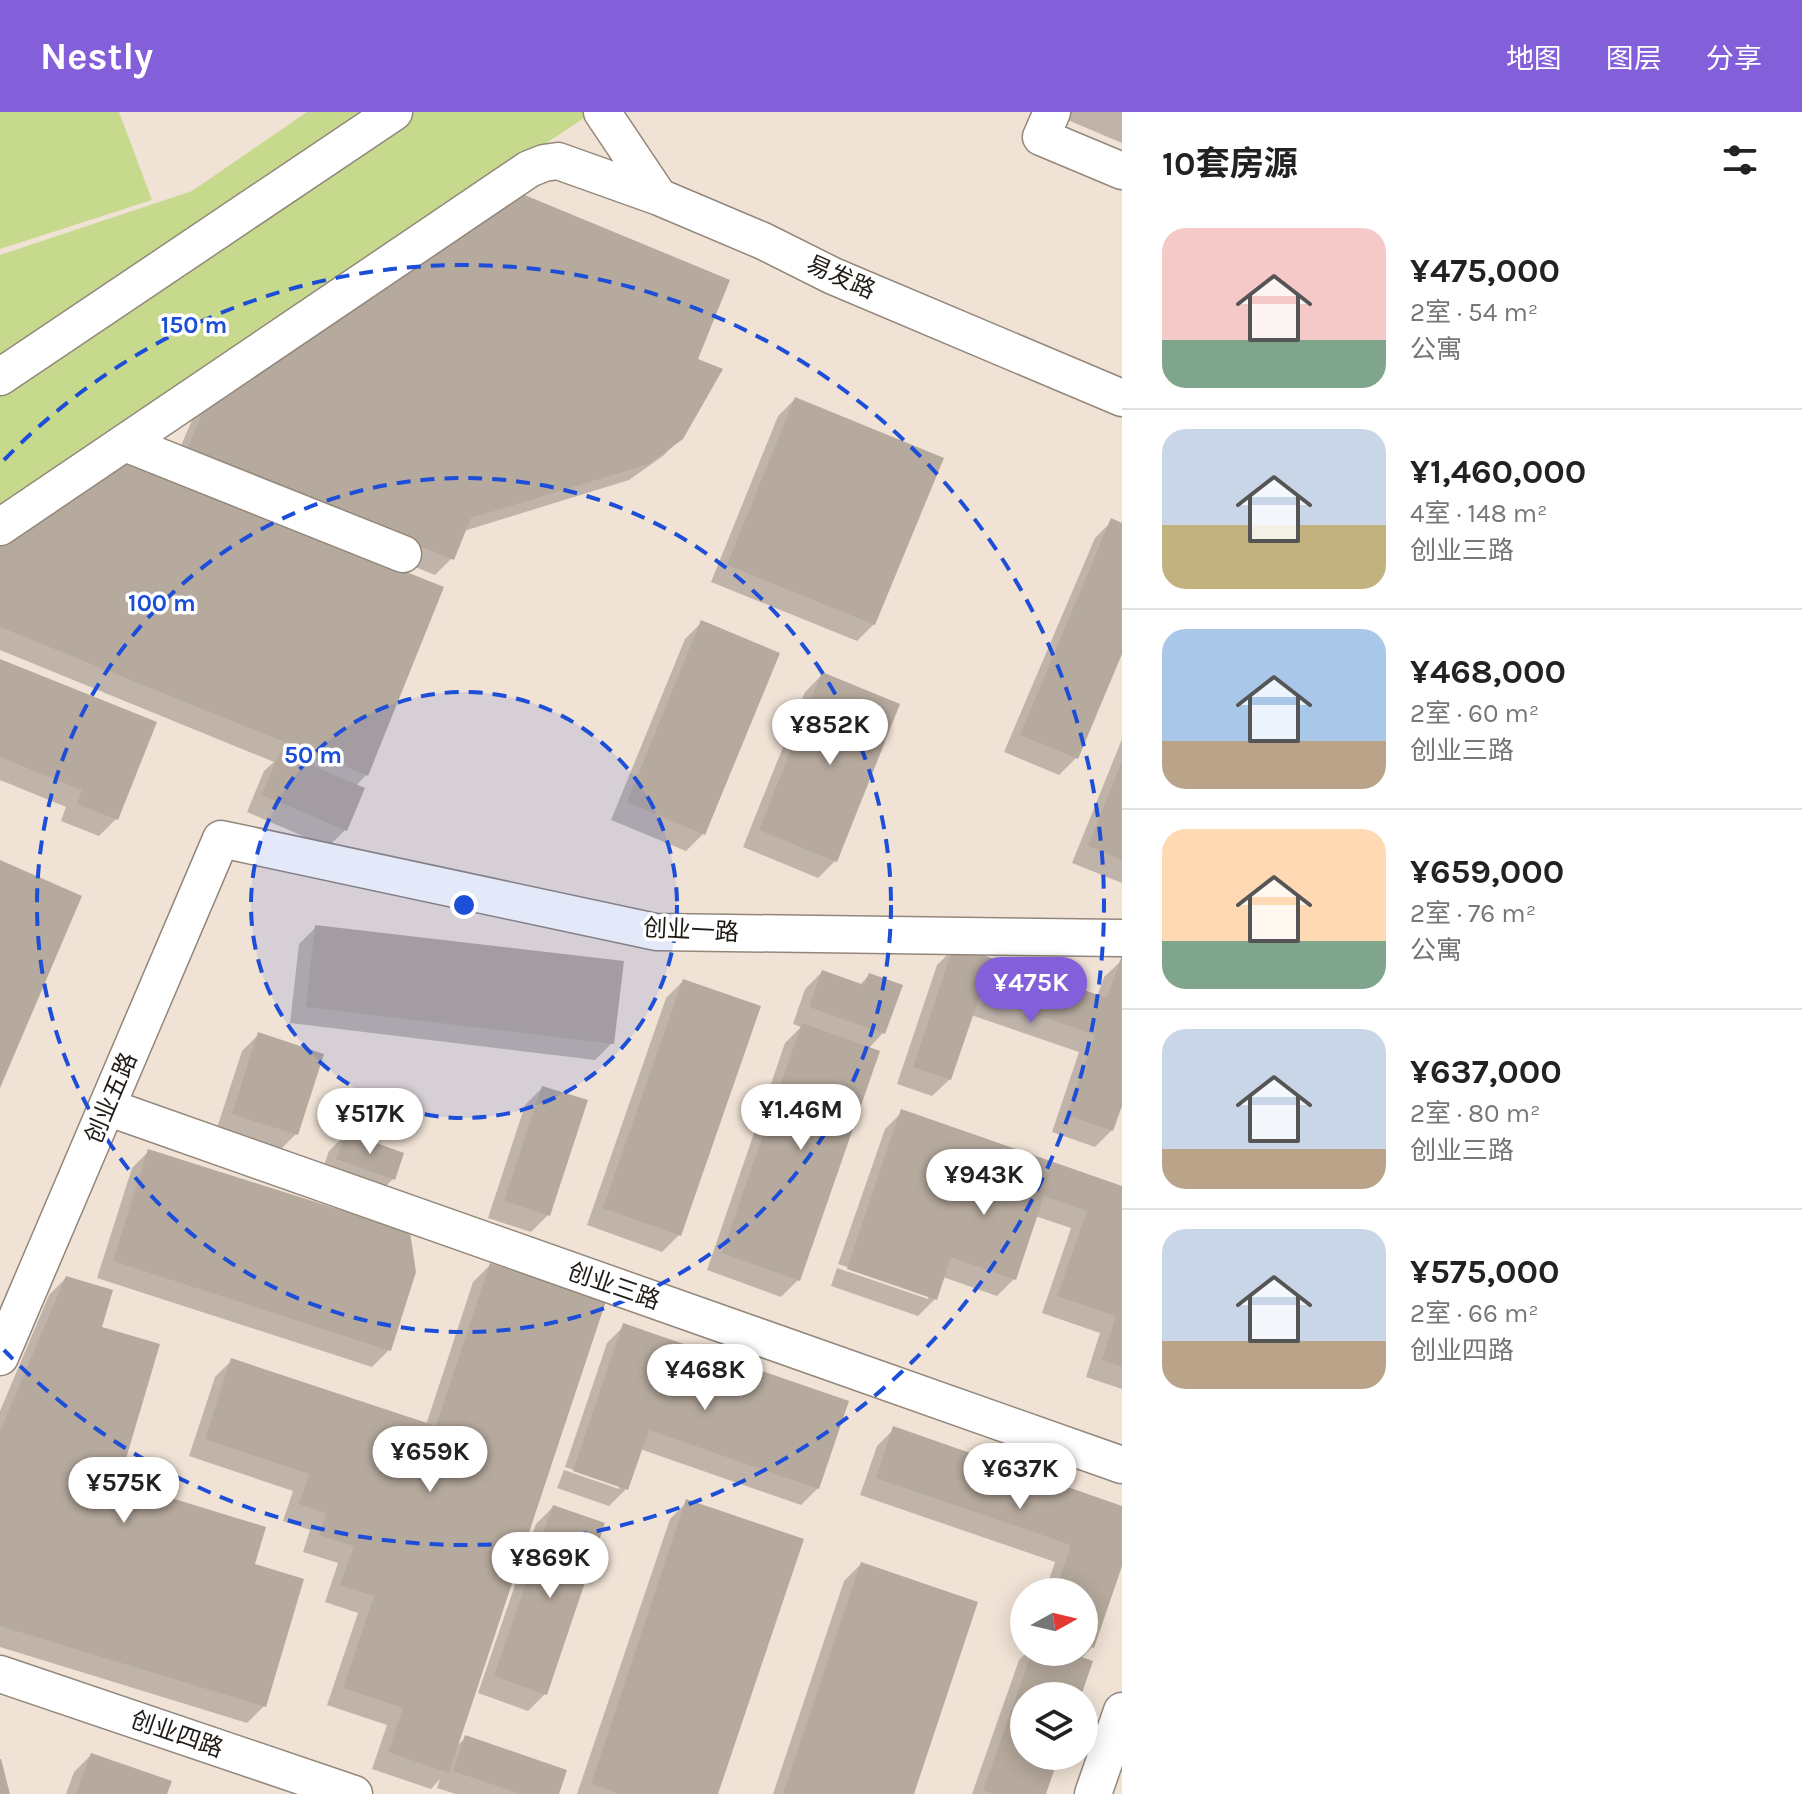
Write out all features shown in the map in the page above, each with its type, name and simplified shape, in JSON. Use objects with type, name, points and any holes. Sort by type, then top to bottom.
[{"type":"street","points":[[0,377],[394,112]]},
{"type":"street","points":[[602,112],[659,197]]},
{"type":"street","points":[[1052,112],[1041,137],[1122,171]]},
{"type":"street","name":"易发路","points":[[125,443],[529,169],[558,161],[659,197],[763,241],[833,276],[1122,398]]},
{"type":"street","points":[[0,527],[125,443],[403,554]]},
{"type":"street","name":"创业一路","points":[[221,839],[656,932],[1122,938]]},
{"type":"street","name":"创业五路","points":[[0,1357],[221,839]]},
{"type":"street","name":"创业三路","points":[[107,1107],[1122,1465]]},
{"type":"street","name":"创业四路","points":[[0,1674],[354,1794]]},
{"type":"street","points":[[1093,1794],[1122,1711]]},
{"type":"green space","points":[[0,112],[119,112],[152,200],[0,249]]},
{"type":"green space","points":[[307,112],[375,112],[0,366],[0,255],[192,191]]},
{"type":"green space","points":[[411,112],[590,114],[0,508],[0,389]]},
{"type":"building","points":[[515,191],[730,280],[698,359],[723,369],[683,439],[649,464],[471,518],[454,560],[186,452],[208,401]]},
{"type":"building","points":[[795,397],[944,458],[875,625],[727,565]]},
{"type":"building","points":[[125,460],[444,587],[368,776],[0,627],[0,542]]},
{"type":"building","points":[[1111,518],[1122,523],[1122,654],[1078,759],[1020,735]]},
{"type":"building","points":[[701,620],[780,653],[705,835],[627,802]]},
{"type":"building","points":[[0,659],[157,722],[118,820],[77,804],[82,790],[0,757]]},
{"type":"building","points":[[822,672],[900,704],[837,862],[759,830]]},
{"type":"building","points":[[280,752],[365,788],[347,831],[262,795]]},
{"type":"building","points":[[1122,761],[1122,860],[1088,846]]},
{"type":"building","points":[[0,860],[82,896],[0,1088]]},
{"type":"building","points":[[315,925],[624,961],[614,1044],[306,1007]]},
{"type":"building","points":[[954,945],[1107,998],[1122,955],[1122,1106],[1113,1131],[1067,1115],[1095,1035],[980,995],[951,1080],[913,1067]]},
{"type":"building","points":[[822,970],[864,985],[869,973],[903,985],[885,1034],[809,1007]]},
{"type":"building","points":[[683,979],[761,1006],[681,1236],[603,1208]]},
{"type":"building","points":[[802,1023],[880,1051],[800,1281],[722,1253]]},
{"type":"building","points":[[258,1032],[324,1054],[298,1135],[232,1114]]},
{"type":"building","points":[[542,1086],[588,1100],[550,1216],[504,1201]]},
{"type":"building","points":[[901,1109],[1122,1186],[1122,1367],[1102,1360],[1116,1316],[1057,1296],[1087,1211],[1044,1196],[1016,1280],[951,1257],[937,1300],[847,1269]]},
{"type":"building","points":[[346,1132],[404,1153],[395,1180],[336,1159]]},
{"type":"building","points":[[148,1149],[410,1232],[416,1272],[391,1351],[113,1261]]},
{"type":"building","points":[[490,1263],[606,1301],[449,1773],[388,1752],[403,1708],[343,1688],[374,1596],[340,1585],[354,1546],[319,1535],[326,1513],[299,1504],[309,1474],[205,1439],[231,1358],[436,1426]]},
{"type":"building","points":[[66,1276],[113,1290],[102,1327],[160,1344],[119,1482],[266,1527],[255,1564],[304,1579],[266,1707],[0,1626],[0,1431]]},
{"type":"building","points":[[623,1323],[849,1401],[819,1489],[649,1430],[628,1490],[573,1471]]},
{"type":"building","points":[[893,1426],[1122,1506],[1122,1566],[1098,1636],[1098,1578],[1060,1578],[1071,1545],[876,1478]]},
{"type":"building","points":[[686,1499],[804,1539],[718,1794],[620,1794],[591,1784]]},
{"type":"building","points":[[553,1505],[605,1523],[547,1695],[494,1676]]},
{"type":"building","points":[[861,1562],[978,1602],[914,1794],[783,1794]]},
{"type":"building","points":[[1027,1666],[1091,1666],[1086,1682],[1021,1682]]},
{"type":"building","points":[[1010,1714],[1010,1770],[1054,1770],[1046,1794],[993,1794],[983,1790]]},
{"type":"building","points":[[465,1735],[567,1770],[559,1794],[521,1794],[453,1771]]},
{"type":"building","points":[[91,1753],[172,1781],[167,1794],[76,1794]]},
{"type":"building","points":[[1,1759],[10,1794],[0,1794]]}]
